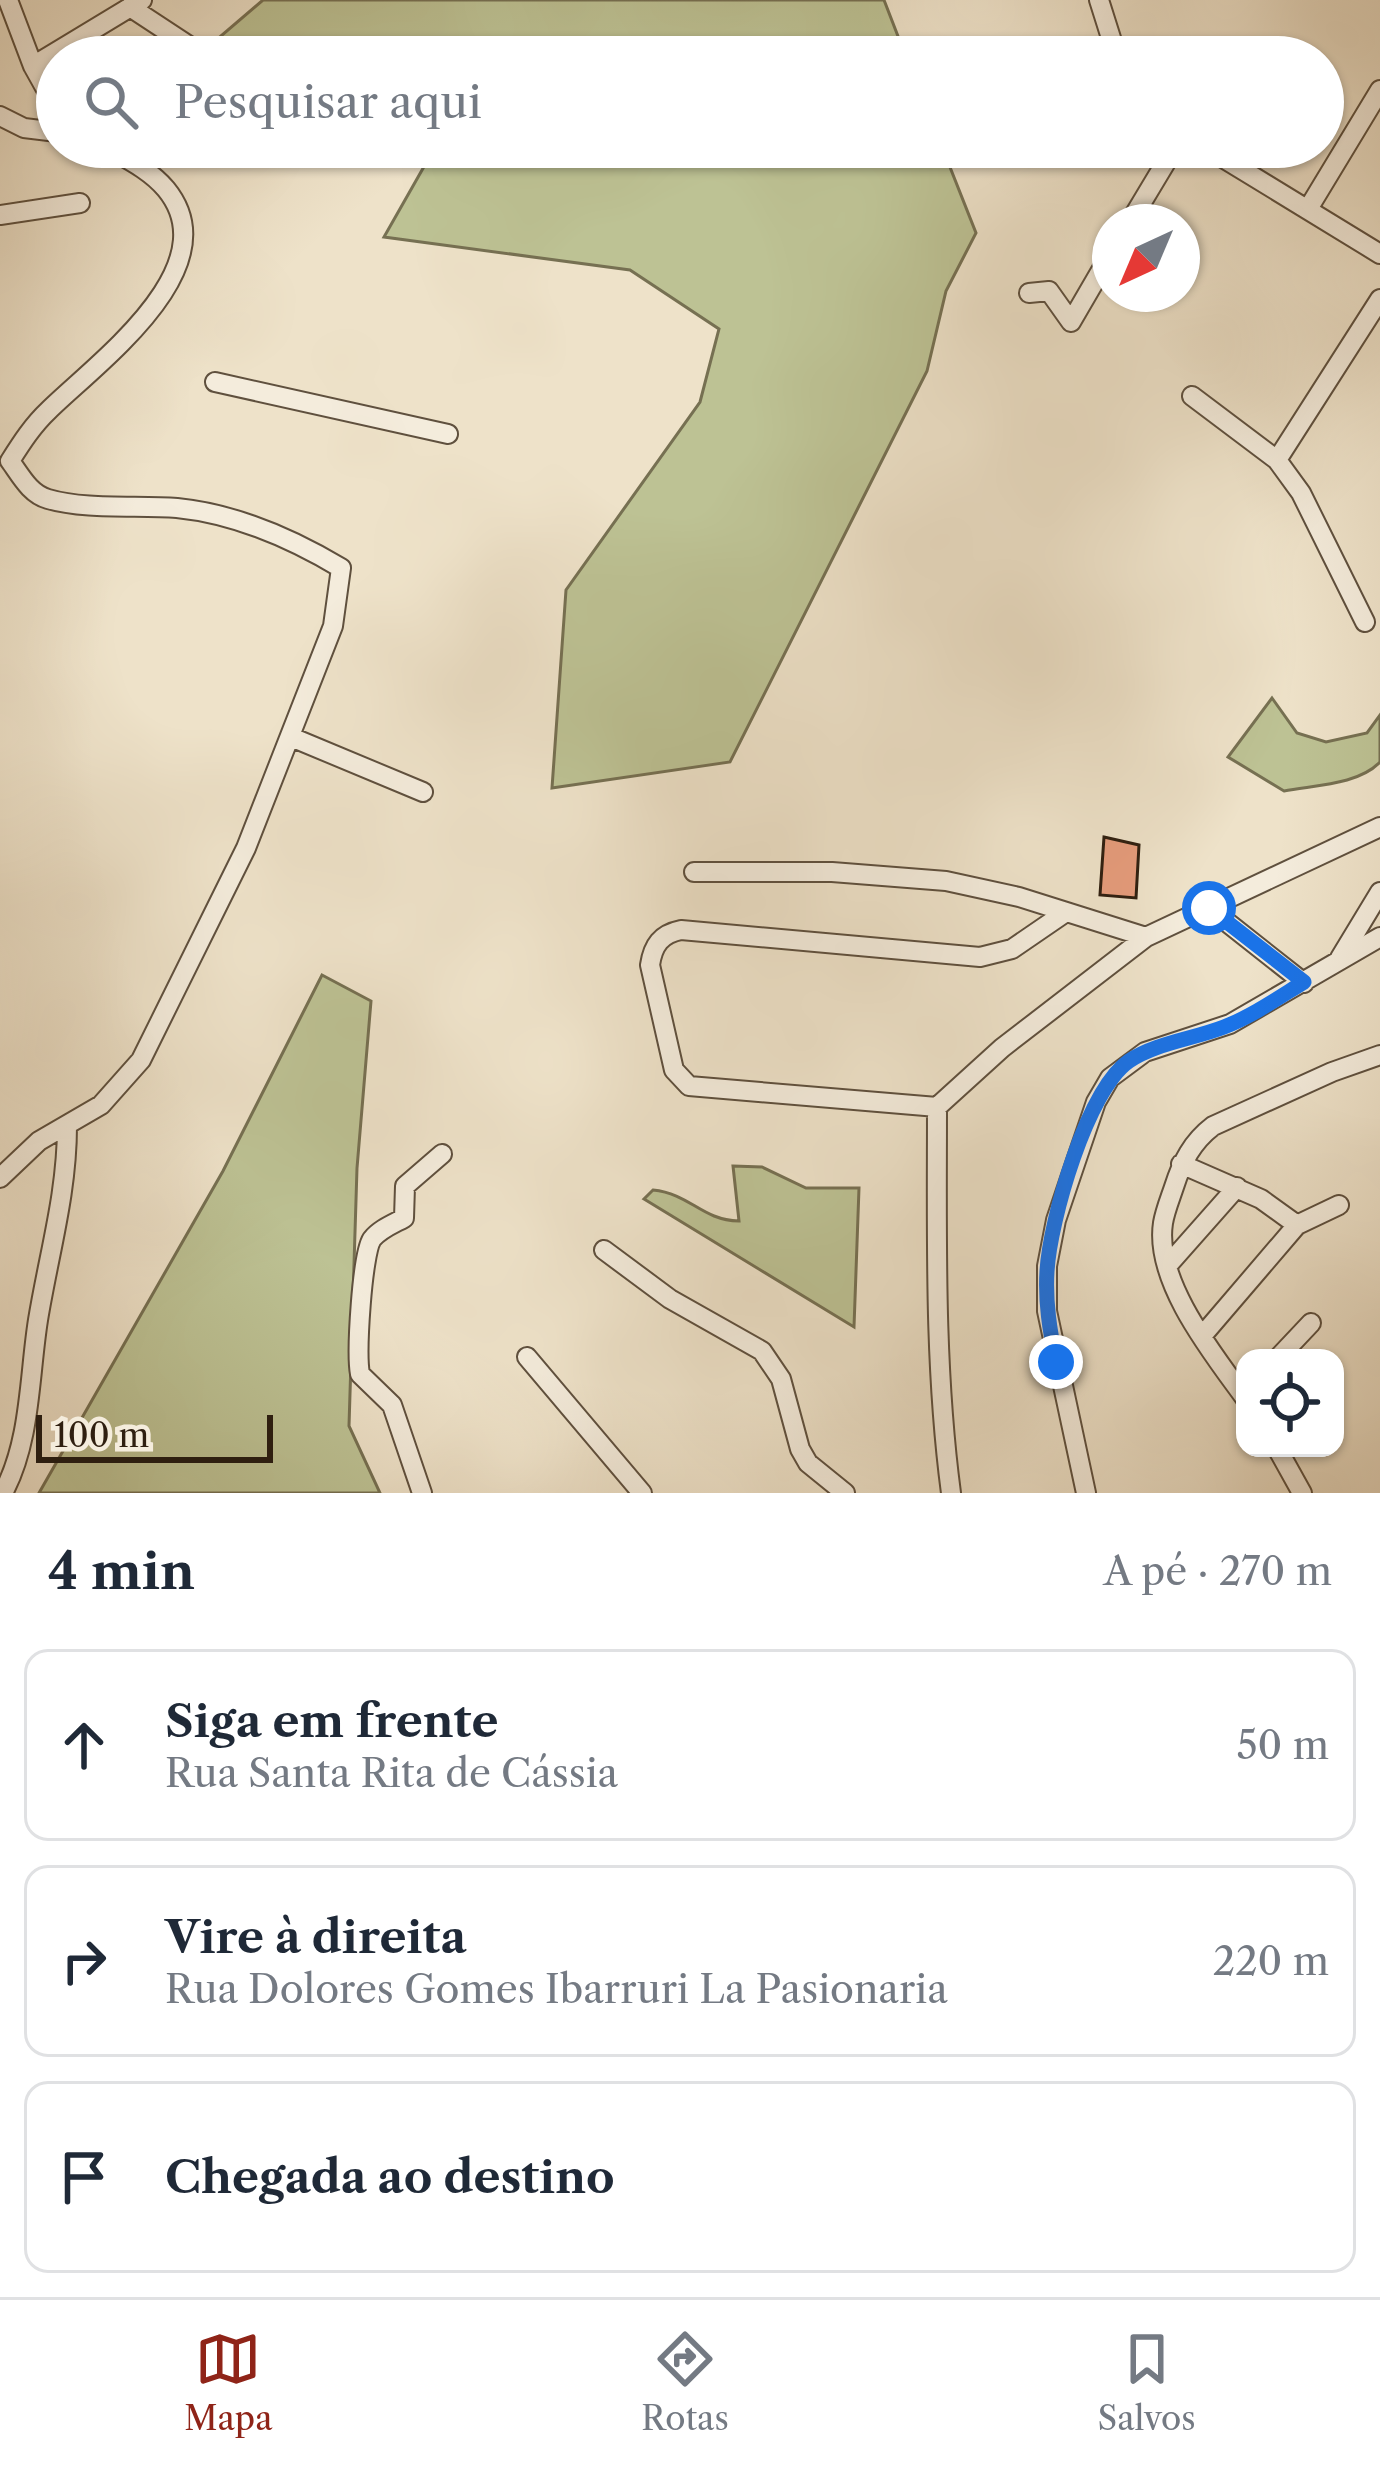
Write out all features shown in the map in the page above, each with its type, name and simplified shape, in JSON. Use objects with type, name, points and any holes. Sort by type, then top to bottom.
[{"type":"street","points":[[8,0],[36,72]]},
{"type":"street","points":[[1099,0],[1110,36]]},
{"type":"street","points":[[83,36],[136,4],[178,36]]},
{"type":"street","points":[[1344,149],[1380,89]]},
{"type":"street","points":[[0,116],[36,129]]},
{"type":"street","points":[[0,1178],[39,1141],[101,1105],[141,1060],[246,848],[333,626],[341,568],[294,540],[240,521],[183,509],[49,500],[27,485],[10,461],[49,409],[114,353],[167,286],[180,259],[180,212],[170,193],[140,168]]},
{"type":"street","points":[[1141,204],[1162,168]]},
{"type":"street","points":[[1240,168],[1380,254]]},
{"type":"street","points":[[1308,209],[1333,168]]},
{"type":"street","points":[[0,215],[80,203]]},
{"type":"street","points":[[1029,293],[1049,291],[1070,322],[1092,286]]},
{"type":"street","points":[[1277,460],[1380,299]]},
{"type":"street","points":[[215,382],[448,434]]},
{"type":"street","points":[[1192,396],[1277,460],[1301,493],[1365,622]]},
{"type":"street","points":[[291,737],[423,792]]},
{"type":"street","points":[[1066,912],[998,955],[682,930],[660,939],[650,965],[674,1070],[689,1086],[938,1107],[1002,1048],[1146,937],[1380,827]]},
{"type":"street","points":[[694,872],[832,872],[946,881],[1146,937]]},
{"type":"street","points":[[1338,962],[1380,892]]},
{"type":"street","points":[[1209,908],[1304,982]]},
{"type":"street","points":[[1086,1493],[1047,1311],[1047,1266],[1056,1220],[1096,1102],[1110,1078],[1144,1052],[1230,1024],[1380,937]]},
{"type":"street","points":[[1236,1384],[1202,1336],[1168,1265],[1163,1223],[1181,1164],[1199,1137],[1214,1126],[1380,1055]]},
{"type":"street","points":[[938,1107],[939,1376],[951,1493]]},
{"type":"street","points":[[4,1493],[14,1473],[24,1425],[38,1318],[67,1178],[67,1126]]},
{"type":"street","points":[[422,1493],[392,1405],[360,1374],[357,1332],[368,1245],[378,1233],[404,1218],[404,1186],[442,1154]]},
{"type":"street","points":[[1181,1164],[1261,1198],[1297,1225]]},
{"type":"street","points":[[1168,1265],[1237,1187]]},
{"type":"street","points":[[1202,1336],[1297,1225],[1339,1205]]},
{"type":"street","points":[[604,1250],[670,1299],[762,1351],[782,1379],[808,1463],[845,1493]]},
{"type":"street","points":[[1286,1349],[1311,1323]]},
{"type":"street","points":[[526,1358],[641,1493]]},
{"type":"street","points":[[1282,1457],[1301,1493]]},
{"type":"green space","points":[[263,0],[884,0],[898,36],[221,36]]},
{"type":"green space","points":[[423,168],[950,168],[976,233],[946,291],[927,371],[730,762],[552,788],[566,590],[700,402],[719,329],[630,270],[384,237]]},
{"type":"green space","points":[[1272,698],[1297,733],[1326,742],[1367,733],[1380,715],[1380,762],[1348,780],[1284,791],[1228,757]]},
{"type":"green space","points":[[322,975],[371,1001],[357,1168],[349,1426],[380,1493],[39,1493],[223,1171]]},
{"type":"green space","points":[[733,1166],[762,1167],[806,1188],[859,1188],[854,1327],[644,1199],[653,1190],[666,1192],[715,1216],[739,1221]]},
{"type":"building","points":[[1104,837],[1139,845],[1136,898],[1100,895]]},
{"type":"route","points":[[1056,1362],[1047,1311],[1047,1266],[1084,1132],[1110,1078],[1144,1052],[1230,1024],[1304,982],[1209,908]]}]
